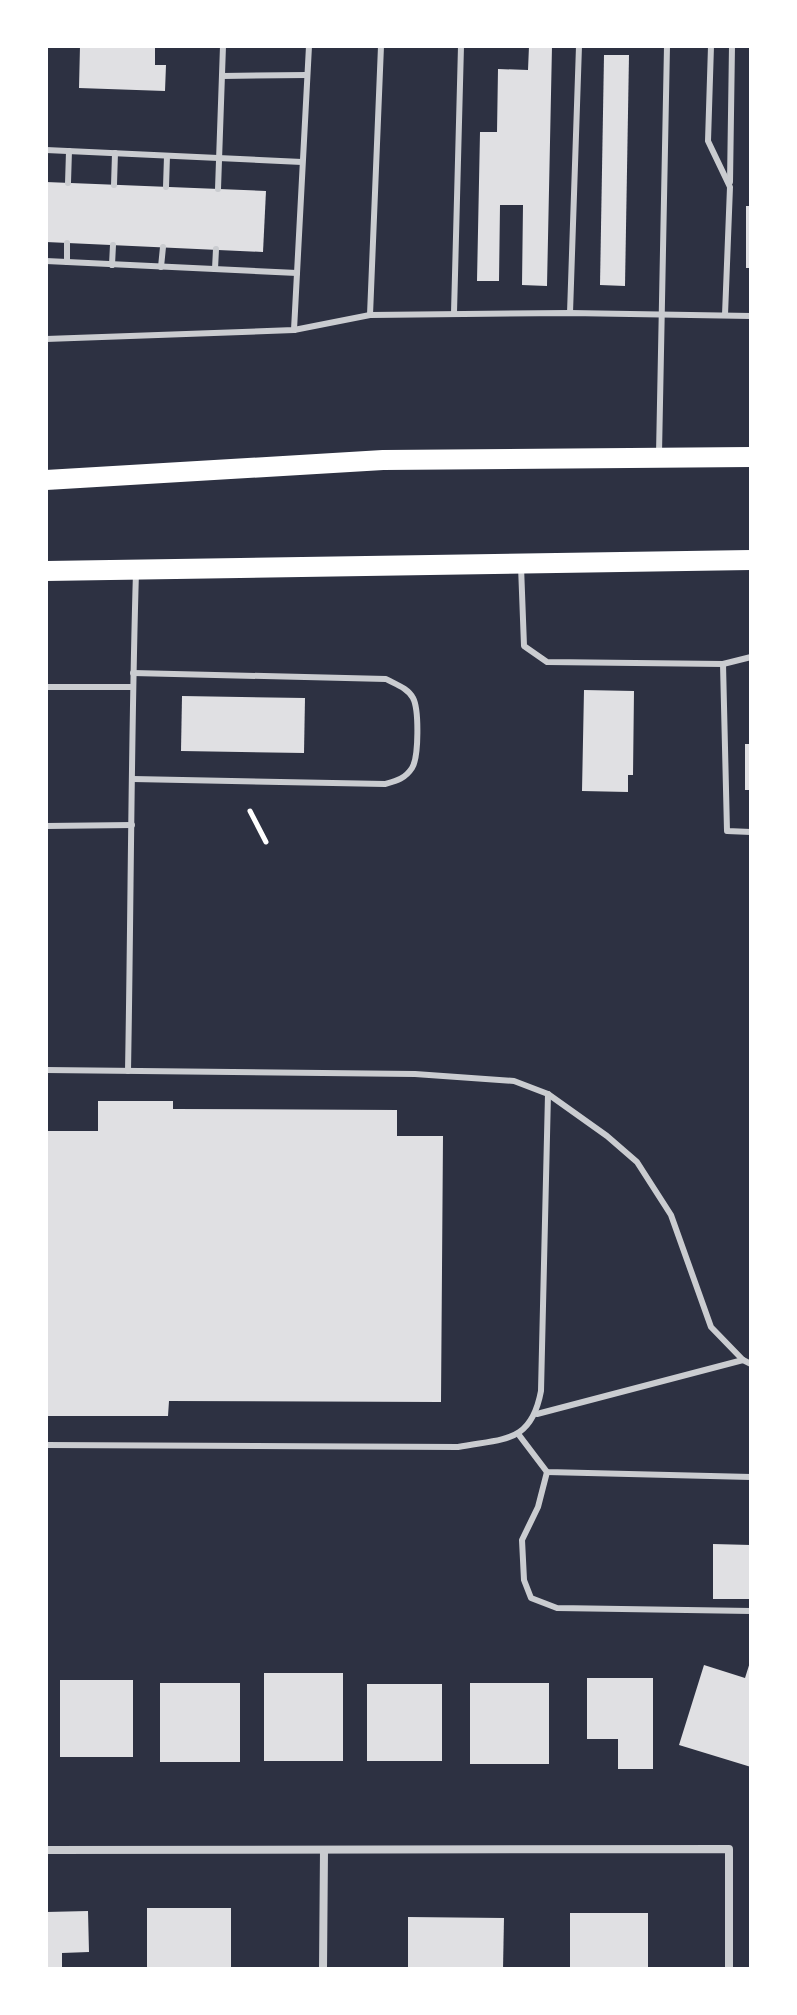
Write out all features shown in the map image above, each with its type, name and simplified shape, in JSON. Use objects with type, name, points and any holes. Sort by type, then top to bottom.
[{"type":"main road","points":[[46,480],[383,460],[751,457]]},
{"type":"main road","points":[[46,571],[751,560]]},
{"type":"street","points":[[46,1850],[729,1849],[729,1969]]},
{"type":"street","points":[[323,1969],[324,1850]]},
{"type":"lane","points":[[218,189],[223,46]]},
{"type":"lane","points":[[294,330],[309,46]]},
{"type":"lane","points":[[370,315],[381,46]]},
{"type":"lane","points":[[454,313],[461,46]]},
{"type":"lane","points":[[570,313],[579,46]]},
{"type":"lane","points":[[659,458],[667,46]]},
{"type":"lane","points":[[711,46],[708,141],[730,187]]},
{"type":"lane","points":[[725,315],[732,46]]},
{"type":"lane","points":[[222,76],[307,75]]},
{"type":"lane","points":[[46,150],[302,162]]},
{"type":"lane","points":[[68,183],[69,151]]},
{"type":"lane","points":[[114,185],[115,153]]},
{"type":"lane","points":[[166,187],[167,156]]},
{"type":"lane","points":[[67,243],[67,262]]},
{"type":"lane","points":[[112,265],[113,245]]},
{"type":"lane","points":[[161,267],[163,247]]},
{"type":"lane","points":[[215,269],[216,249]]},
{"type":"lane","points":[[46,261],[297,273]]},
{"type":"lane","points":[[46,339],[294,330],[370,315],[662,313],[751,316]]},
{"type":"lane","points":[[521,562],[524,646],[547,662],[723,664],[751,657]]},
{"type":"lane","points":[[128,1071],[136,568]]},
{"type":"lane","points":[[723,664],[727,831],[751,832]]},
{"type":"lane","points":[[133,673],[386,679],[413,697],[417,714],[415,761],[402,779],[385,784],[133,779]]},
{"type":"lane","points":[[46,687],[132,687]]},
{"type":"lane","points":[[46,826],[132,825]]},
{"type":"lane","points":[[46,1070],[415,1074],[514,1081],[548,1094],[607,1136],[637,1162],[671,1215],[711,1327],[743,1360],[751,1364]]},
{"type":"lane","points":[[46,1445],[458,1447],[519,1435],[537,1414],[541,1391],[548,1094]]},
{"type":"lane","points":[[537,1414],[743,1360]]},
{"type":"lane","points":[[519,1435],[547,1472]]},
{"type":"lane","points":[[547,1472],[751,1477]]},
{"type":"lane","points":[[547,1472],[538,1507],[522,1540],[524,1580],[531,1598],[557,1608],[751,1611]]},
{"type":"path","points":[[250,811],[266,842]]},
{"type":"building","points":[[80,46],[155,46],[155,65],[166,65],[165,91],[79,88]]},
{"type":"building","points":[[529,46],[552,46],[547,286],[522,285],[523,205],[500,205],[499,281],[477,281],[480,132],[497,132],[498,69],[528,70]]},
{"type":"building","points":[[604,55],[629,55],[625,286],[600,285]]},
{"type":"building","points":[[46,182],[266,191],[263,252],[46,242]]},
{"type":"building","points":[[746,206],[751,206],[751,268],[746,268]]},
{"type":"building","points":[[584,690],[634,691],[633,775],[628,775],[628,792],[582,791]]},
{"type":"building","points":[[182,696],[305,698],[304,753],[181,751]]},
{"type":"building","points":[[745,744],[751,744],[751,790],[745,790]]},
{"type":"building","points":[[98,1101],[173,1101],[173,1109],[397,1110],[397,1136],[443,1136],[441,1402],[169,1401],[168,1416],[46,1416],[46,1131],[98,1131]]},
{"type":"building","points":[[713,1544],[751,1545],[751,1599],[713,1599]]},
{"type":"building","points":[[751,1659],[751,1767],[679,1745],[704,1665],[745,1678]]},
{"type":"building","points":[[264,1673],[343,1673],[343,1761],[264,1761]]},
{"type":"building","points":[[587,1678],[653,1678],[653,1769],[618,1769],[618,1739],[587,1739]]},
{"type":"building","points":[[60,1680],[133,1680],[133,1757],[60,1757]]},
{"type":"building","points":[[160,1683],[240,1683],[240,1762],[160,1762]]},
{"type":"building","points":[[470,1683],[549,1683],[549,1764],[470,1764]]},
{"type":"building","points":[[367,1684],[442,1684],[442,1761],[367,1761]]},
{"type":"building","points":[[147,1908],[231,1908],[231,1969],[147,1969]]},
{"type":"building","points":[[88,1911],[89,1952],[62,1953],[62,1969],[46,1969],[46,1912]]},
{"type":"building","points":[[570,1913],[648,1913],[648,1969],[570,1969]]},
{"type":"building","points":[[408,1917],[504,1918],[503,1969],[408,1969]]}]
